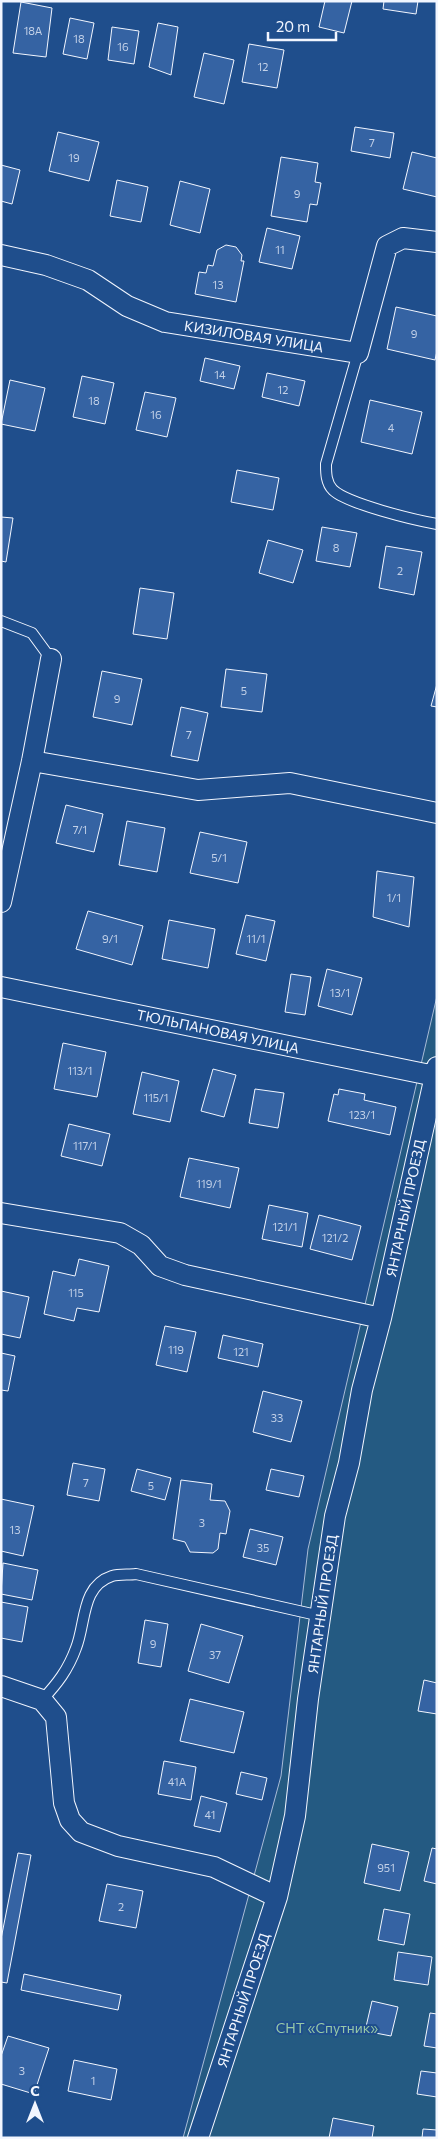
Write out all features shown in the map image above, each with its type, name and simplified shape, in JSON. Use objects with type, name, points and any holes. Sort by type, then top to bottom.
[{"type":"street","points":[[358,353],[387,246],[403,238],[437,242]]},
{"type":"street","name":"КИЗИЛОВАЯ УЛИЦА","points":[[1,255],[46,265],[88,280],[127,306],[165,322],[358,353]]},
{"type":"street","points":[[1,902],[7,850],[32,761],[50,659]]},
{"type":"street","points":[[32,761],[198,790],[290,783],[437,813]]},
{"type":"street","name":"ТЮЛЬПАНОВАЯ УЛИЦА","points":[[1,987],[436,1072]]},
{"type":"street","name":"ЯНТАРНЫЙ ПРОЕЗД","points":[[198,2138],[277,1897],[295,1816],[308,1699],[335,1516],[348,1463],[362,1390],[381,1318],[436,1072]]},
{"type":"street","points":[[1,1213],[120,1233],[140,1245],[160,1266],[185,1275],[381,1318]]},
{"type":"street","points":[[1,1686],[42,1700],[56,1717],[64,1803],[70,1820],[82,1832],[118,1846],[214,1867],[277,1897]]},
{"type":"lane","points":[[358,353],[326,464],[326,478],[331,489],[345,498],[416,520],[437,524]]},
{"type":"lane","points":[[1,621],[32,633],[50,659]]},
{"type":"lane","points":[[42,1700],[60,1680],[77,1647],[88,1599],[97,1584],[113,1576],[136,1574],[321,1616]]},
{"type":"green space","name":"СНТ «Спутник»","points":[[437,996],[437,2138],[183,2138],[281,1776],[308,1549]]},
{"type":"building","points":[[325,1],[352,1],[344,33],[319,27]]},
{"type":"building","points":[[384,1],[418,1],[416,14],[383,9]]},
{"type":"building","points":[[21,2],[52,8],[46,57],[13,53]]},
{"type":"building","points":[[70,18],[94,23],[87,59],[63,54]]},
{"type":"building","points":[[158,23],[178,27],[171,75],[149,67]]},
{"type":"building","points":[[112,27],[139,31],[134,64],[108,60]]},
{"type":"building","points":[[249,44],[284,50],[277,88],[242,82]]},
{"type":"building","points":[[204,53],[234,60],[224,104],[194,97]]},
{"type":"building","points":[[355,127],[394,133],[390,158],[351,151]]},
{"type":"building","points":[[58,132],[99,142],[89,181],[49,171]]},
{"type":"building","points":[[412,152],[437,158],[437,197],[403,189]]},
{"type":"building","points":[[281,157],[318,163],[315,182],[321,183],[317,205],[310,204],[307,222],[271,216]]},
{"type":"building","points":[[1,165],[20,170],[12,204],[1,201]]},
{"type":"building","points":[[117,180],[148,187],[141,222],[110,216]]},
{"type":"building","points":[[180,181],[210,189],[200,233],[170,225]]},
{"type":"building","points":[[267,228],[300,236],[292,269],[259,262]]},
{"type":"building","points":[[226,245],[236,247],[242,255],[241,261],[244,261],[236,302],[195,294],[199,272],[206,273],[208,265],[213,266],[217,250]]},
{"type":"building","points":[[396,307],[437,316],[437,351],[435,360],[387,349]]},
{"type":"building","points":[[205,358],[240,366],[234,389],[200,381]]},
{"type":"building","points":[[267,373],[305,381],[299,406],[262,397]]},
{"type":"building","points":[[82,376],[114,383],[105,424],[73,417]]},
{"type":"building","points":[[10,380],[45,388],[35,431],[1,424]]},
{"type":"building","points":[[145,392],[176,398],[167,437],[136,430]]},
{"type":"building","points":[[370,400],[422,412],[412,454],[361,442]]},
{"type":"building","points":[[237,470],[279,478],[273,510],[231,502]]},
{"type":"building","points":[[1,517],[13,518],[6,562],[1,561]]},
{"type":"building","points":[[322,527],[357,533],[350,567],[316,561]]},
{"type":"building","points":[[268,540],[303,550],[293,583],[259,573]]},
{"type":"building","points":[[386,546],[422,552],[414,595],[379,588]]},
{"type":"building","points":[[140,588],[174,593],[167,639],[133,634]]},
{"type":"building","points":[[226,669],[267,674],[262,712],[221,707]]},
{"type":"building","points":[[102,671],[142,679],[132,725],[93,717]]},
{"type":"building","points":[[437,684],[437,707],[431,706]]},
{"type":"building","points":[[181,707],[208,713],[198,761],[171,756]]},
{"type":"building","points":[[66,805],[103,814],[94,852],[56,843]]},
{"type":"building","points":[[127,821],[165,828],[157,872],[119,865]]},
{"type":"building","points":[[200,832],[247,842],[238,883],[190,873]]},
{"type":"building","points":[[377,871],[414,877],[409,927],[373,917]]},
{"type":"building","points":[[88,911],[143,926],[132,965],[76,949]]},
{"type":"building","points":[[246,915],[275,921],[266,961],[236,954]]},
{"type":"building","points":[[169,920],[215,929],[208,968],[162,959]]},
{"type":"building","points":[[327,969],[362,978],[352,1015],[318,1006]]},
{"type":"building","points":[[291,974],[311,977],[305,1015],[285,1012]]},
{"type":"building","points":[[63,1043],[106,1052],[97,1097],[54,1089]]},
{"type":"building","points":[[213,1069],[236,1075],[224,1117],[201,1111]]},
{"type":"building","points":[[142,1072],[179,1081],[170,1122],[133,1114]]},
{"type":"building","points":[[255,1089],[284,1093],[278,1128],[249,1123]]},
{"type":"building","points":[[339,1089],[365,1094],[364,1100],[396,1107],[390,1135],[328,1121],[334,1094],[338,1095]]},
{"type":"building","points":[[69,1124],[110,1134],[102,1166],[61,1156]]},
{"type":"building","points":[[189,1158],[239,1168],[230,1208],[180,1197]]},
{"type":"building","points":[[269,1205],[308,1213],[302,1247],[262,1239]]},
{"type":"building","points":[[319,1215],[361,1226],[352,1260],[310,1249]]},
{"type":"building","points":[[79,1259],[109,1266],[99,1312],[77,1308],[74,1321],[44,1314],[53,1271],[75,1276]]},
{"type":"building","points":[[1,1291],[29,1297],[20,1338],[1,1334]]},
{"type":"building","points":[[165,1326],[196,1332],[187,1372],[156,1365]]},
{"type":"building","points":[[223,1335],[263,1344],[258,1367],[218,1358]]},
{"type":"building","points":[[1,1353],[15,1356],[8,1391],[1,1390]]},
{"type":"building","points":[[263,1391],[302,1401],[291,1442],[253,1432]]},
{"type":"building","points":[[73,1463],[105,1469],[99,1501],[67,1495]]},
{"type":"building","points":[[137,1469],[171,1478],[165,1500],[131,1491]]},
{"type":"building","points":[[271,1469],[304,1476],[299,1497],[266,1490]]},
{"type":"building","points":[[181,1480],[212,1484],[210,1500],[225,1501],[230,1511],[226,1534],[220,1533],[218,1549],[213,1553],[190,1552],[185,1542],[173,1539]]},
{"type":"building","points":[[1,1499],[34,1506],[23,1556],[1,1551]]},
{"type":"building","points":[[250,1529],[283,1537],[276,1565],[243,1557]]},
{"type":"building","points":[[3,1563],[38,1570],[32,1600],[1,1594]]},
{"type":"building","points":[[1,1602],[28,1607],[22,1642],[1,1638]]},
{"type":"building","points":[[145,1620],[168,1624],[161,1667],[138,1663]]},
{"type":"building","points":[[201,1624],[243,1636],[229,1683],[188,1671]]},
{"type":"building","points":[[424,1680],[437,1683],[437,1714],[418,1711]]},
{"type":"building","points":[[190,1699],[244,1712],[234,1753],[180,1741]]},
{"type":"building","points":[[164,1761],[196,1767],[191,1800],[158,1794]]},
{"type":"building","points":[[241,1772],[267,1778],[262,1800],[236,1794]]},
{"type":"building","points":[[201,1796],[227,1803],[220,1832],[194,1826]]},
{"type":"building","points":[[372,1844],[409,1852],[400,1891],[364,1883]]},
{"type":"building","points":[[432,1848],[437,1849],[437,1884],[424,1881]]},
{"type":"building","points":[[18,1853],[31,1855],[7,1983],[1,1982],[1,1939]]},
{"type":"building","points":[[107,1884],[143,1891],[136,1928],[99,1921]]},
{"type":"building","points":[[384,1909],[410,1914],[404,1945],[378,1940]]},
{"type":"building","points":[[398,1952],[432,1957],[428,1985],[394,1980]]},
{"type":"building","points":[[24,1974],[121,1995],[118,2010],[21,1990]]},
{"type":"building","points":[[372,2001],[398,2007],[391,2036],[365,2031]]},
{"type":"building","points":[[430,2013],[437,2014],[437,2048],[424,2046]]},
{"type":"building","points":[[8,2036],[49,2048],[34,2094],[1,2084],[1,2056]]},
{"type":"building","points":[[74,2060],[117,2069],[111,2100],[68,2091]]},
{"type":"building","points":[[421,2071],[437,2073],[437,2097],[417,2094]]},
{"type":"building","points":[[333,2118],[374,2126],[372,2138],[329,2138]]},
{"type":"building","points":[[423,2129],[437,2130],[437,2138],[422,2138]]}]
